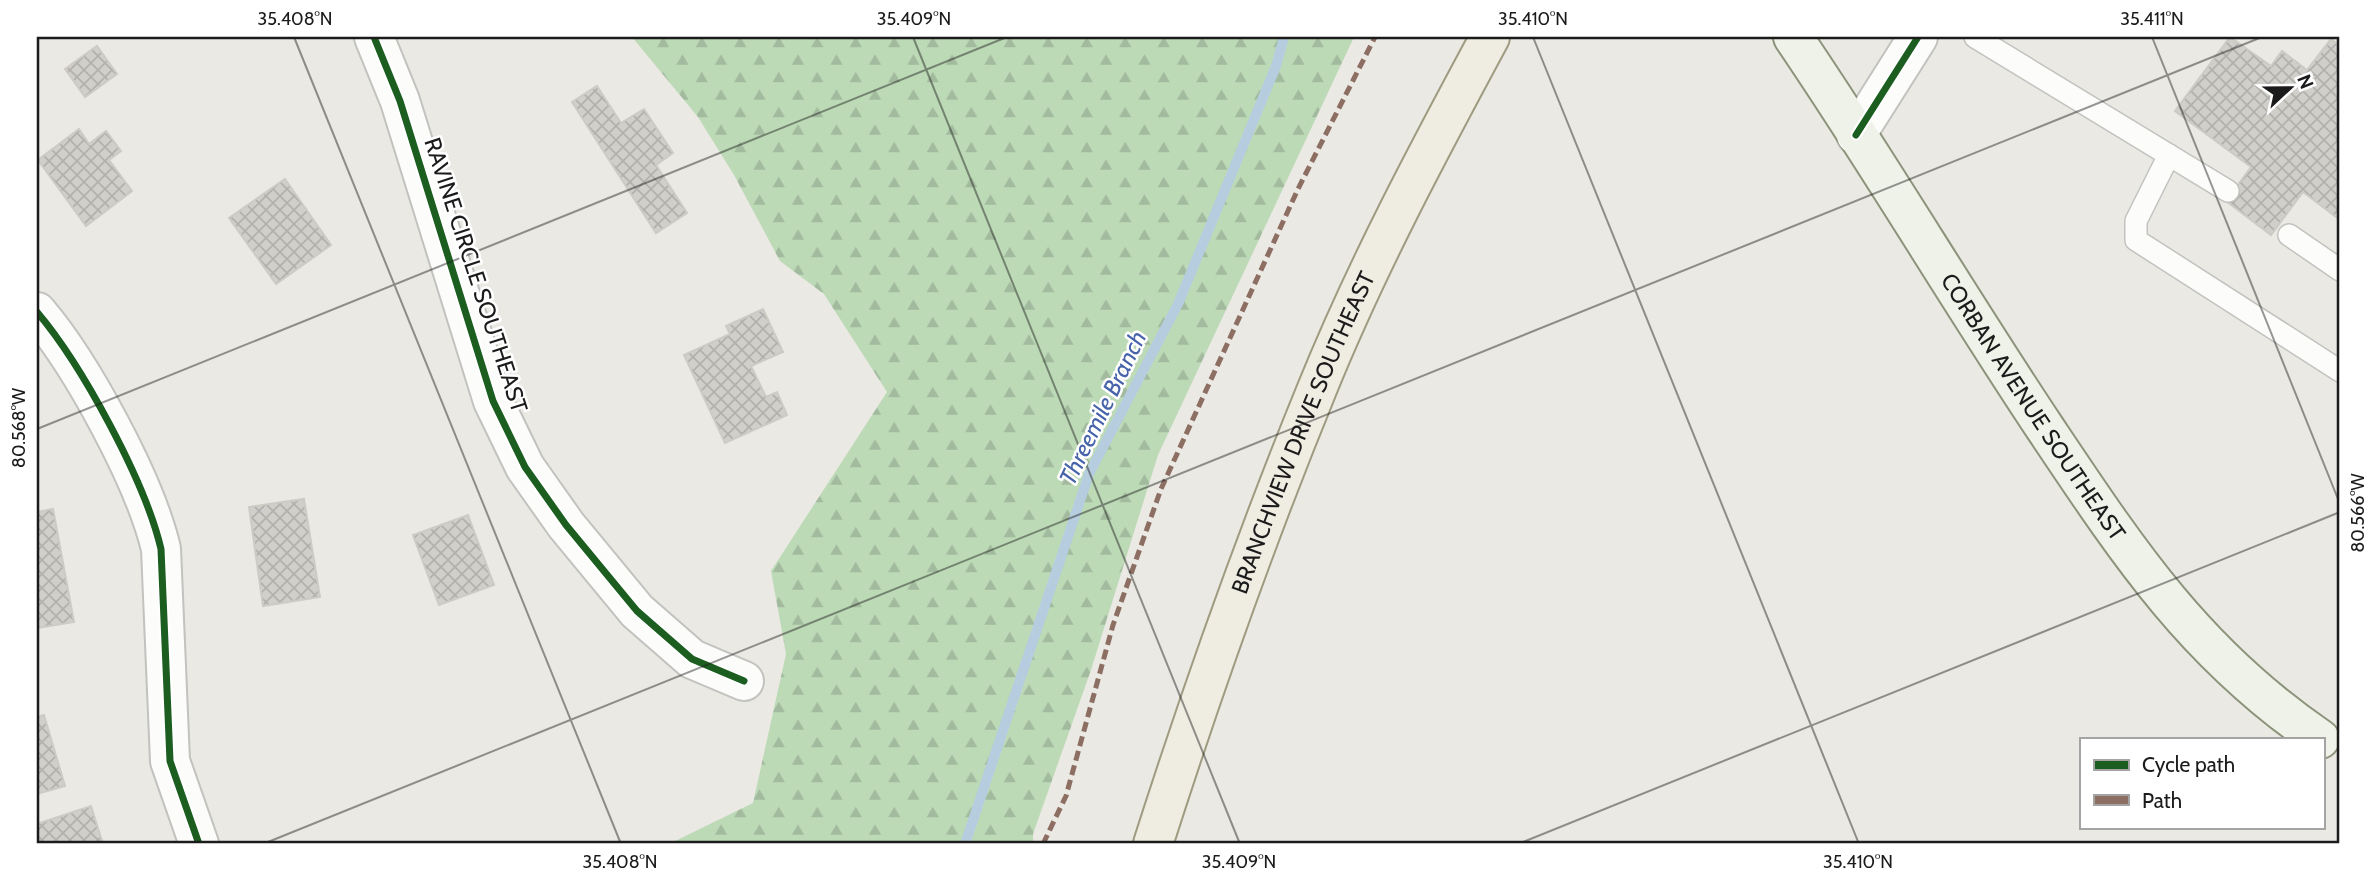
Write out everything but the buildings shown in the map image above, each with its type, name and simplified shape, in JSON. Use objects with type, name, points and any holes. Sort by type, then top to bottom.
[{"type":"main road","name":"BRANCHVIEW DRIVE SOUTHEAST","points":[[1153,844],[1194,717],[1317,388],[1419,170],[1490,37]]},
{"type":"main road","name":"CORBAN AVENUE SOUTHEAST","points":[[1793,37],[2016,384],[2133,560],[2180,618],[2239,677],[2318,738]]},
{"type":"main road","name":"CORBAN AVENUE SOUTHEAST","points":[[2324,742],[2340,753]]},
{"type":"street","name":"RAVINE CIRCLE SOUTHEAST","points":[[374,37],[400,101],[493,401],[525,467],[566,525],[637,611],[692,659],[744,681]]},
{"type":"street","points":[[1856,135],[1917,37]]},
{"type":"street","points":[[37,312],[51,329],[103,414],[153,515],[161,549],[170,761],[199,844]]},
{"type":"lane","points":[[1975,37],[2228,191]]},
{"type":"lane","points":[[2169,155],[2136,220],[2136,240],[2340,371]]},
{"type":"lane","points":[[2289,235],[2340,270]]},
{"type":"green space","points":[[632,37],[1354,37],[1158,455],[1091,670],[1033,834],[1033,844],[669,844],[753,803],[786,654],[771,571],[887,392],[824,294],[780,261],[734,175],[698,117]]},
{"type":"waterway","name":"Threemile Branch","points":[[965,844],[1089,474],[1178,304],[1276,66],[1284,37]]},
{"type":"marked path","points":[[1043,844],[1066,796],[1113,625],[1161,489],[1298,189],[1375,37]]},
{"type":"cycle path","points":[[374,37],[400,101],[493,401],[525,467],[566,525],[637,611],[692,659],[744,681]]},
{"type":"cycle path","points":[[1856,135],[1918,37]]},
{"type":"cycle path","points":[[37,312],[92,392],[127,458],[153,521],[161,549],[170,761],[199,844]]}]
